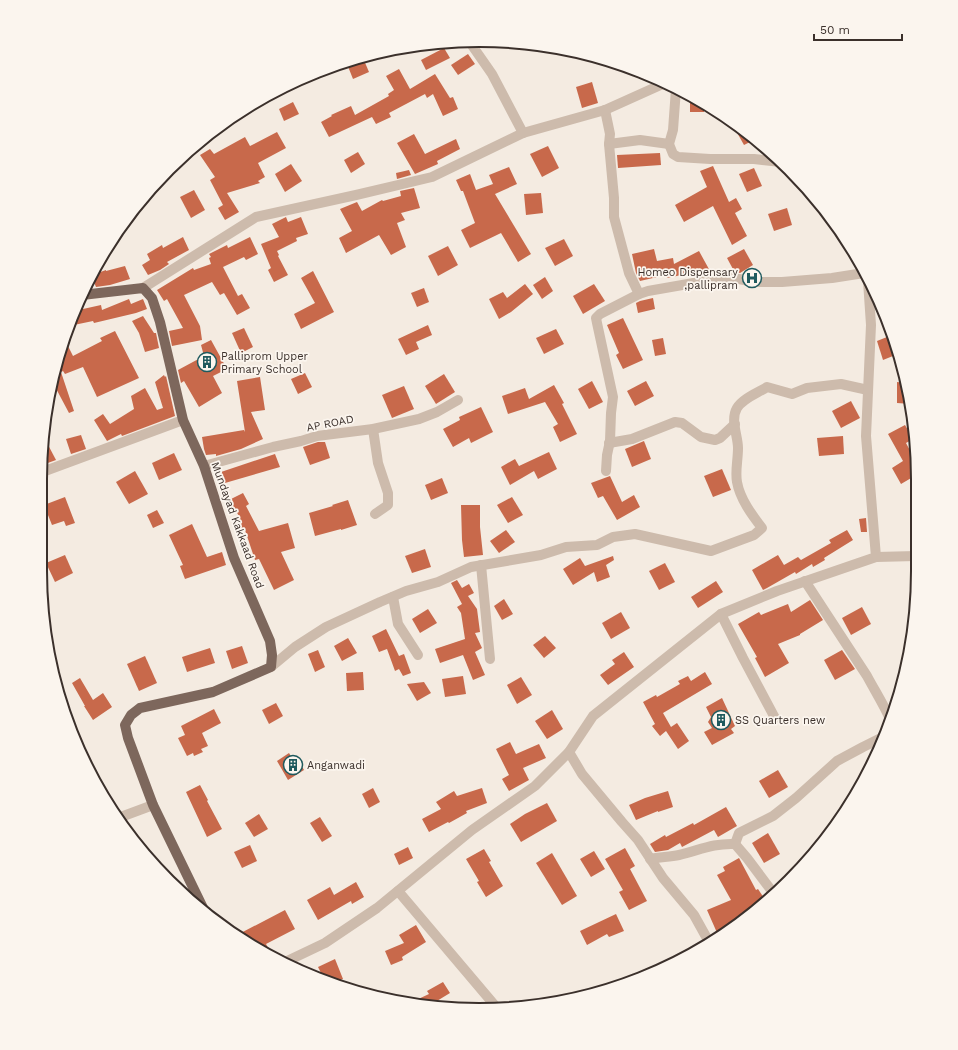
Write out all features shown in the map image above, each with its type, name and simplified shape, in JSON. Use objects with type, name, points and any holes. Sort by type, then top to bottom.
[{"type":"main road","points":[[89,294],[143,288]]},
{"type":"main road","name":"Mundayad Kakkaad Road","points":[[143,288],[152,298],[160,322],[183,420],[204,466],[234,558],[270,641],[272,655],[271,667]]},
{"type":"main road","points":[[199,900],[153,805],[128,738],[125,725],[131,715],[140,708],[213,692],[271,667]]},
{"type":"street","points":[[473,47],[492,74],[523,133]]},
{"type":"street","points":[[143,288],[256,217],[432,177],[523,133],[605,110],[658,86]]},
{"type":"street","points":[[676,95],[673,130],[669,144],[673,154],[678,157],[771,161]]},
{"type":"street","points":[[605,110],[610,134],[609,144],[614,198],[614,217],[629,273],[639,294]]},
{"type":"street","points":[[609,144],[640,140],[669,144]]},
{"type":"street","points":[[606,471],[613,397],[596,318],[600,314],[648,291],[728,277],[755,282],[782,282],[832,278],[859,274]]},
{"type":"street","points":[[869,294],[871,324],[866,436],[876,557]]},
{"type":"street","points":[[271,667],[295,648],[326,627],[406,591],[438,582],[471,567],[541,555],[566,547],[597,545],[613,537],[634,534],[711,551],[754,535],[762,528],[752,516],[737,483],[736,468],[738,448],[735,424],[737,408],[746,399],[767,387],[792,394],[807,388],[841,384],[868,390]]},
{"type":"street","name":"AP ROAD","points":[[204,466],[317,436],[373,429],[419,419],[437,412],[458,400]]},
{"type":"street","points":[[47,471],[183,420]]},
{"type":"street","points":[[609,443],[632,439],[675,422],[682,423],[701,437],[715,440],[735,424]]},
{"type":"street","points":[[373,429],[378,463],[388,493],[388,505],[375,514]]},
{"type":"street","points":[[292,960],[324,943],[377,908],[472,830],[535,786],[569,752],[593,716],[721,614],[776,591],[876,557],[911,556]]},
{"type":"street","points":[[481,565],[490,658]]},
{"type":"street","points":[[805,581],[867,676],[887,712]]},
{"type":"street","points":[[393,597],[398,624],[418,655]]},
{"type":"street","points":[[721,614],[775,718]]},
{"type":"street","points":[[735,844],[739,833],[773,816],[796,798],[837,761],[876,741]]},
{"type":"street","points":[[569,752],[582,774],[638,840],[663,878],[694,915],[707,938]]},
{"type":"street","points":[[123,816],[153,805]]},
{"type":"street","points":[[650,859],[679,854],[707,846],[735,844],[748,858],[771,889]]},
{"type":"street","points":[[398,891],[493,1002]]},
{"type":"building","points":[[444,49],[450,58],[426,70],[421,60]]},
{"type":"building","points":[[468,54],[475,64],[458,75],[451,65]]},
{"type":"building","points":[[365,63],[369,72],[353,79],[348,68]]},
{"type":"building","points":[[399,69],[410,89],[435,74],[450,98],[453,97],[458,109],[443,116],[433,94],[427,98],[425,94],[389,113],[391,117],[376,124],[372,117],[329,137],[321,122],[332,116],[331,115],[351,106],[355,115],[389,96],[388,94],[394,90],[386,76]]},
{"type":"building","points":[[592,82],[598,103],[582,108],[576,87]]},
{"type":"building","points":[[293,102],[299,114],[284,121],[279,109]]},
{"type":"building","points":[[690,102],[704,111],[704,112],[690,112]]},
{"type":"building","points":[[277,132],[286,148],[258,163],[265,177],[258,181],[260,183],[227,193],[239,212],[225,220],[218,208],[223,205],[210,180],[215,177],[200,155],[210,149],[214,154],[245,137],[250,146]]},
{"type":"building","points":[[737,133],[750,142],[744,145]]},
{"type":"building","points":[[414,134],[425,154],[456,139],[460,149],[437,161],[438,164],[415,174],[397,143]]},
{"type":"building","points":[[548,146],[559,168],[542,177],[530,154]]},
{"type":"building","points":[[358,152],[365,164],[351,173],[344,160]]},
{"type":"building","points":[[660,153],[661,165],[618,168],[617,155]]},
{"type":"building","points":[[291,164],[302,181],[285,192],[275,174]]},
{"type":"building","points":[[713,166],[729,202],[736,198],[742,209],[735,213],[747,236],[732,245],[713,206],[684,222],[675,205],[707,187],[700,171]]},
{"type":"building","points":[[509,167],[517,184],[495,194],[531,254],[518,262],[501,233],[470,248],[461,230],[475,223],[463,191],[461,191],[456,180],[470,174],[476,190],[493,184],[489,175]]},
{"type":"building","points":[[754,168],[762,186],[747,192],[739,174]]},
{"type":"building","points":[[409,170],[411,175],[397,179],[396,173]]},
{"type":"building","points":[[414,188],[420,208],[401,213],[405,220],[397,223],[406,247],[391,255],[379,235],[346,253],[339,238],[352,231],[340,209],[357,202],[362,211],[382,200],[401,196],[400,191]]},
{"type":"building","points":[[194,190],[205,210],[191,218],[180,197]]},
{"type":"building","points":[[541,193],[543,213],[526,215],[524,194]]},
{"type":"building","points":[[787,208],[792,225],[774,231],[768,214]]},
{"type":"building","points":[[286,217],[288,222],[301,217],[308,234],[296,238],[297,241],[277,251],[288,275],[274,282],[268,270],[271,268],[261,244],[279,237],[272,224]]},
{"type":"building","points":[[183,237],[189,250],[167,262],[169,264],[160,270],[148,275],[142,265],[150,260],[147,254],[162,245],[163,248]]},
{"type":"building","points":[[250,237],[258,254],[246,260],[244,257],[223,267],[238,296],[242,294],[250,308],[237,315],[224,293],[220,295],[212,282],[184,295],[200,326],[202,340],[172,346],[169,331],[183,328],[167,299],[164,301],[157,290],[193,268],[194,270],[211,264],[209,258],[211,257],[209,254],[227,245],[228,248]]},
{"type":"building","points":[[564,239],[573,256],[555,266],[545,248]]},
{"type":"building","points":[[448,246],[458,265],[438,276],[428,256]]},
{"type":"building","points":[[654,249],[657,261],[673,258],[674,264],[699,251],[710,271],[702,275],[692,277],[691,273],[667,278],[666,275],[640,281],[636,273],[632,254]]},
{"type":"building","points":[[744,249],[753,265],[740,273],[734,271],[727,258]]},
{"type":"building","points":[[125,266],[130,279],[110,285],[96,287],[94,283],[100,272]]},
{"type":"building","points":[[313,271],[334,312],[301,329],[294,314],[315,303],[301,278]]},
{"type":"building","points":[[545,277],[553,291],[542,299],[533,285]]},
{"type":"building","points":[[525,284],[533,294],[511,312],[499,319],[489,299],[503,292],[507,298]]},
{"type":"building","points":[[594,284],[605,301],[583,314],[573,296]]},
{"type":"building","points":[[424,288],[429,302],[417,307],[411,293]]},
{"type":"building","points":[[653,298],[655,309],[638,313],[636,303]]},
{"type":"building","points":[[129,299],[131,304],[143,299],[147,309],[94,323],[93,321],[76,325],[83,308],[101,305],[102,310]]},
{"type":"building","points":[[143,316],[154,333],[156,333],[159,348],[145,352],[139,333],[132,321]]},
{"type":"building","points":[[623,318],[643,360],[623,369],[616,355],[619,353],[607,325]]},
{"type":"building","points":[[428,325],[432,335],[416,342],[419,349],[406,355],[398,339]]},
{"type":"building","points":[[244,328],[253,347],[241,353],[232,333]]},
{"type":"building","points":[[556,329],[564,344],[544,354],[536,338]]},
{"type":"building","points":[[115,331],[139,378],[97,397],[83,367],[65,374],[63,371],[61,372],[74,411],[69,413],[56,389],[62,367],[68,346],[73,356],[102,341],[100,338]]},
{"type":"building","points":[[887,337],[893,356],[883,360],[877,341]]},
{"type":"building","points":[[663,338],[666,354],[655,356],[652,340]]},
{"type":"building","name":"Palliprom Upper Primary School","points":[[211,340],[227,369],[213,376],[222,393],[199,407],[184,381],[181,383],[178,370],[204,356],[201,345]]},
{"type":"building","points":[[305,373],[312,387],[298,394],[291,379]]},
{"type":"building","points":[[444,374],[455,392],[436,404],[425,386]]},
{"type":"building","points":[[164,375],[165,377],[166,376],[175,416],[122,436],[121,434],[107,441],[94,420],[103,414],[110,424],[134,409],[131,396],[145,388],[157,410],[163,408],[155,382]]},
{"type":"building","points":[[260,377],[265,410],[251,412],[263,439],[241,449],[216,456],[216,454],[206,455],[202,437],[244,430],[245,432],[237,381]]},
{"type":"building","points":[[592,381],[603,402],[589,409],[578,389]]},
{"type":"building","points":[[646,381],[654,396],[635,406],[627,391]]},
{"type":"building","points":[[897,382],[900,382],[904,404],[897,403]]},
{"type":"building","points":[[554,385],[564,403],[562,404],[577,434],[560,442],[553,427],[558,424],[545,402],[508,414],[502,396],[525,388],[529,399]]},
{"type":"building","points":[[404,386],[414,409],[392,418],[382,395]]},
{"type":"building","points":[[851,401],[860,418],[841,428],[832,411]]},
{"type":"building","points":[[481,407],[493,432],[471,443],[469,438],[453,447],[443,429],[460,420],[459,417]]},
{"type":"building","points":[[905,425],[908,430],[909,441],[906,443],[910,450],[911,478],[901,484],[892,468],[903,461],[888,434]]},
{"type":"building","points":[[81,435],[86,449],[71,454],[66,439]]},
{"type":"building","points":[[843,436],[844,454],[819,456],[817,438]]},
{"type":"building","points":[[644,441],[651,459],[632,467],[625,449]]},
{"type":"building","points":[[318,442],[325,442],[330,458],[310,465],[303,447]]},
{"type":"building","points":[[49,446],[56,460],[48,463]]},
{"type":"building","points":[[549,452],[557,469],[538,479],[534,471],[510,485],[501,467],[515,459],[519,466]]},
{"type":"building","points":[[174,453],[182,470],[159,480],[152,463]]},
{"type":"building","points":[[275,454],[280,467],[225,483],[221,472]]},
{"type":"building","points":[[722,469],[731,490],[713,497],[704,476]]},
{"type":"building","points":[[135,471],[148,494],[129,504],[116,482]]},
{"type":"building","points":[[610,476],[622,502],[634,495],[640,507],[617,520],[603,496],[598,498],[591,483]]},
{"type":"building","points":[[442,478],[448,493],[431,500],[425,485]]},
{"type":"building","points":[[243,493],[249,504],[246,506],[259,531],[288,523],[295,548],[281,552],[294,580],[274,590],[259,559],[255,560],[245,530],[239,533],[232,519],[239,516],[229,500]]},
{"type":"building","points":[[65,497],[75,523],[66,526],[64,521],[52,525],[47,512],[47,504]]},
{"type":"building","points":[[512,497],[523,515],[508,523],[497,505]]},
{"type":"building","points":[[348,500],[357,525],[315,536],[309,513]]},
{"type":"building","points":[[461,505],[480,505],[480,527],[483,555],[464,557]]},
{"type":"building","points":[[157,510],[164,523],[153,528],[147,515]]},
{"type":"building","points":[[866,518],[867,532],[861,532],[859,519]]},
{"type":"building","points":[[192,524],[207,557],[222,552],[226,565],[185,579],[180,566],[183,565],[169,535]]},
{"type":"building","points":[[506,530],[515,542],[499,553],[490,541]]},
{"type":"building","points":[[847,530],[853,540],[824,558],[825,560],[813,567],[812,564],[796,574],[795,572],[763,590],[752,570],[778,555],[784,565],[798,557],[801,560],[831,543],[829,540]]},
{"type":"building","points":[[425,549],[431,567],[412,573],[405,556]]},
{"type":"building","points":[[65,555],[73,573],[55,582],[47,563]]},
{"type":"building","points":[[613,556],[614,560],[606,565],[610,577],[597,582],[594,572],[573,585],[563,569],[580,558],[585,566]]},
{"type":"building","points":[[665,563],[675,582],[659,590],[649,571]]},
{"type":"building","points":[[457,580],[462,588],[469,584],[474,593],[468,596],[477,609],[480,632],[475,633],[482,648],[475,652],[485,675],[473,680],[463,655],[440,663],[435,649],[465,639],[461,613],[457,607],[462,604],[451,583]]},
{"type":"building","points":[[716,581],[723,592],[698,608],[691,597]]},
{"type":"building","points":[[504,599],[513,614],[502,620],[494,606]]},
{"type":"building","points":[[810,600],[823,620],[800,635],[778,644],[789,663],[765,677],[755,658],[757,657],[738,624],[759,612],[761,615],[788,604],[791,612]]},
{"type":"building","points":[[862,607],[871,624],[851,635],[842,618]]},
{"type":"building","points":[[428,609],[437,623],[420,633],[412,619]]},
{"type":"building","points":[[621,612],[630,628],[611,639],[602,623]]},
{"type":"building","points":[[386,629],[399,656],[404,654],[411,673],[403,676],[399,669],[395,671],[387,649],[379,652],[372,636]]},
{"type":"building","points":[[545,636],[556,648],[544,658],[533,645]]},
{"type":"building","points":[[348,638],[357,653],[342,661],[334,646]]},
{"type":"building","points":[[242,646],[248,663],[232,669],[226,651]]},
{"type":"building","points":[[210,648],[215,663],[187,672],[182,657]]},
{"type":"building","points":[[318,650],[325,667],[315,672],[308,654]]},
{"type":"building","points":[[842,650],[855,669],[835,680],[824,660]]},
{"type":"building","points":[[624,652],[634,667],[608,685],[600,675],[615,664],[612,660]]},
{"type":"building","points":[[145,656],[157,683],[139,691],[127,664]]},
{"type":"building","points":[[363,672],[364,690],[347,691],[346,673]]},
{"type":"building","points":[[705,672],[712,684],[663,713],[671,727],[677,723],[689,741],[678,749],[666,731],[660,736],[652,726],[655,724],[643,702],[656,695],[657,697],[680,684],[678,681],[688,676],[691,681]]},
{"type":"building","points":[[463,676],[466,694],[445,697],[442,679]]},
{"type":"building","points":[[521,677],[532,695],[517,704],[507,685]]},
{"type":"building","points":[[80,678],[93,700],[103,693],[112,707],[93,720],[72,683]]},
{"type":"building","points":[[424,682],[431,693],[417,701],[407,684]]},
{"type":"building","name":"SS Quarters new","points":[[722,698],[735,726],[731,729],[734,733],[712,745],[704,732],[712,728],[708,722],[711,717],[706,707]]},
{"type":"building","points":[[276,703],[283,716],[269,724],[262,710]]},
{"type":"building","points":[[214,709],[221,723],[202,733],[208,746],[201,749],[203,752],[194,756],[193,753],[187,756],[178,738],[185,735],[181,726]]},
{"type":"building","points":[[552,710],[563,729],[547,739],[535,721]]},
{"type":"building","points":[[510,742],[516,754],[539,744],[546,758],[523,768],[529,780],[509,791],[502,779],[509,775],[496,749]]},
{"type":"building","name":"Anganwadi","points":[[289,753],[292,758],[296,756],[304,770],[288,780],[277,761]]},
{"type":"building","points":[[778,770],[788,787],[769,798],[759,781]]},
{"type":"building","points":[[200,785],[222,829],[207,837],[186,792]]},
{"type":"building","points":[[373,788],[380,802],[369,808],[362,794]]},
{"type":"building","points":[[482,788],[487,803],[466,811],[467,813],[429,832],[422,819],[441,809],[436,802],[454,791],[457,796]]},
{"type":"building","points":[[668,791],[673,807],[636,820],[629,805]]},
{"type":"building","points":[[547,803],[557,821],[521,842],[510,824],[525,814]]},
{"type":"building","points":[[726,807],[737,826],[718,837],[714,830],[682,847],[680,843],[668,850],[655,852],[650,844],[665,835],[666,837],[693,823],[694,825]]},
{"type":"building","points":[[259,814],[268,829],[254,837],[245,823]]},
{"type":"building","points":[[320,817],[332,836],[322,842],[310,823]]},
{"type":"building","points":[[768,833],[780,854],[764,863],[752,843]]},
{"type":"building","points":[[250,845],[257,861],[242,868],[234,852]]},
{"type":"building","points":[[408,847],[413,858],[399,865],[394,854]]},
{"type":"building","points":[[625,848],[635,866],[630,869],[647,901],[629,910],[619,892],[623,890],[605,859]]},
{"type":"building","points":[[484,849],[491,861],[489,862],[503,886],[486,897],[477,882],[479,881],[466,859]]},
{"type":"building","points":[[594,851],[605,869],[591,877],[580,859]]},
{"type":"building","points":[[552,853],[577,896],[562,905],[536,863]]},
{"type":"building","points":[[739,858],[756,890],[758,889],[763,897],[716,932],[707,910],[731,900],[717,875],[725,871],[723,867]]},
{"type":"building","points":[[356,882],[364,897],[352,904],[351,901],[318,920],[307,900],[330,887],[334,895]]},
{"type":"building","points":[[285,910],[295,929],[266,944],[268,948],[242,932]]},
{"type":"building","points":[[616,914],[624,931],[609,937],[607,934],[587,945],[580,931]]},
{"type":"building","points":[[416,925],[426,942],[402,957],[403,960],[391,965],[385,951],[404,943],[399,935]]},
{"type":"building","points":[[335,959],[343,979],[340,980],[321,973],[318,967]]},
{"type":"building","points":[[443,982],[450,993],[438,1001],[419,998],[429,994],[427,991]]},
{"type":"place","name":"Homeo Dispensary ,pallipram","points":[[752,278]]},
{"type":"place","name":"Palliprom Upper Primary School","points":[[207,362]]},
{"type":"place","name":"SS Quarters new","points":[[721,720]]},
{"type":"place","name":"Anganwadi","points":[[293,765]]}]
